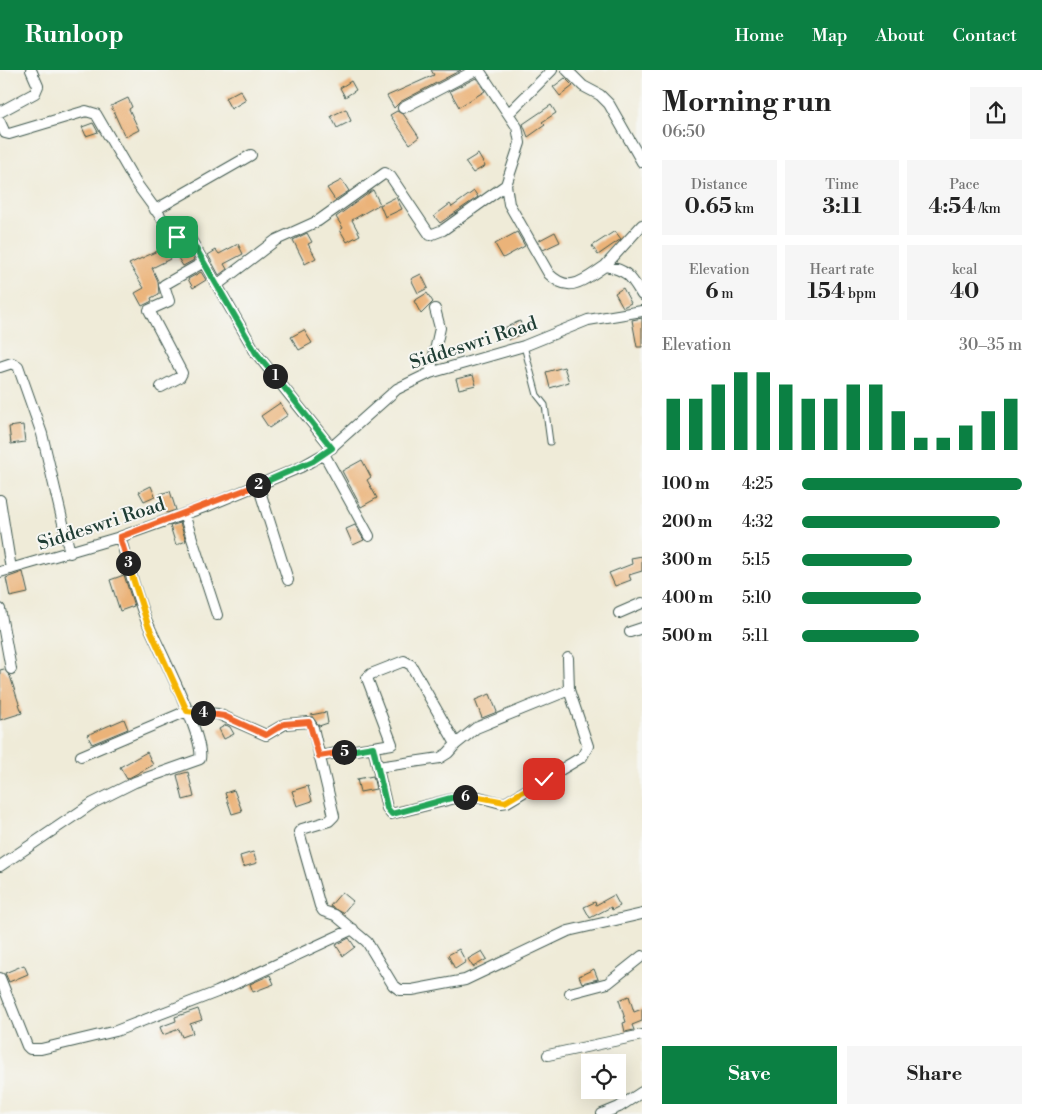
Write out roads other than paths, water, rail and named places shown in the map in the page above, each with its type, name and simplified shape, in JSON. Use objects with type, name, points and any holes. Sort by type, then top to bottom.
[{"type":"street","points":[[0,112],[36,93],[38,86],[31,70]]},
{"type":"street","points":[[403,108],[476,70]]},
{"type":"street","points":[[480,70],[518,127],[520,143],[506,185],[513,214],[549,274],[557,282],[570,285],[579,283],[605,266],[642,225]]},
{"type":"street","points":[[509,112],[552,70]]},
{"type":"street","points":[[566,70],[583,86],[600,95],[609,104],[642,162]]},
{"type":"street","points":[[0,122],[5,133],[9,134],[86,111],[91,111],[100,119],[136,183],[174,235],[191,240],[256,353],[328,451],[369,536]]},
{"type":"street","points":[[156,210],[251,155]]},
{"type":"street","points":[[217,285],[276,240],[318,221],[385,173],[391,177],[430,235],[443,230],[506,185]]},
{"type":"street","points":[[161,387],[180,377],[182,373],[149,310],[169,302],[164,285],[204,262]]},
{"type":"street","points":[[605,266],[620,269],[627,273],[642,296]]},
{"type":"street","points":[[430,373],[440,328],[435,309]]},
{"type":"street","name":"Siddeswri Road","points":[[0,572],[120,537],[184,514],[301,467],[328,451],[396,389],[430,373],[524,346],[588,320],[642,311]]},
{"type":"street","points":[[0,366],[12,363],[18,366],[42,434],[70,553]]},
{"type":"street","points":[[258,485],[288,580]]},
{"type":"street","points":[[0,500],[11,569]]},
{"type":"street","points":[[184,514],[218,615]]},
{"type":"street","points":[[0,866],[93,803],[134,782],[197,762],[201,755],[187,711],[144,614],[120,537]]},
{"type":"street","points":[[619,613],[642,603]]},
{"type":"street","points":[[0,609],[10,669]]},
{"type":"street","points":[[630,632],[642,628]]},
{"type":"street","points":[[373,747],[387,808],[392,814],[456,798],[479,797],[507,802],[582,757],[587,751],[588,746],[569,690],[568,658]]},
{"type":"street","points":[[319,756],[390,745],[392,742],[368,678],[372,674],[404,661],[411,665],[456,744]]},
{"type":"street","points":[[378,767],[440,758],[476,728],[569,690]]},
{"type":"street","points":[[81,756],[187,711],[218,714],[266,735],[284,724],[309,722],[334,818],[302,829],[300,835],[322,909],[335,915],[371,946],[392,985],[400,990],[412,990],[465,980],[568,931],[642,914]]},
{"type":"street","points":[[0,978],[27,1046],[34,1050],[116,1030],[208,996],[353,929]]},
{"type":"street","points":[[570,993],[608,984],[642,956]]},
{"type":"street","points":[[548,1055],[642,1036]]},
{"type":"street","points":[[602,1114],[619,1107],[642,1092]]},
{"type":"lane","points":[[524,346],[537,395],[545,405],[550,442]]}]
